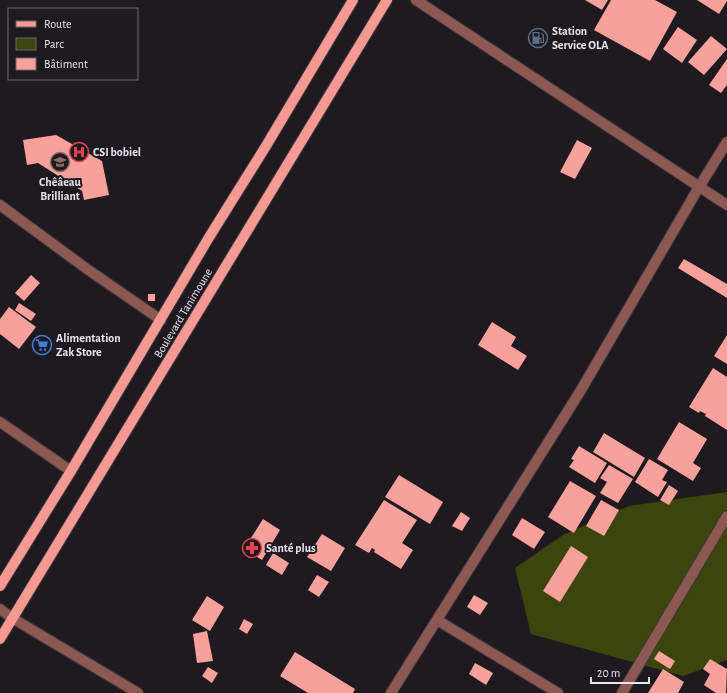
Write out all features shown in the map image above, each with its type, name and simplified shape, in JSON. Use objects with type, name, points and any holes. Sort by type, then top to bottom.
[{"type":"main road","name":"Boulevard Tanimoune","points":[[0,586],[71,471],[208,239],[266,146],[353,0]]},
{"type":"main road","name":"Boulevard Tanimoune","points":[[0,639],[387,0]]},
{"type":"street","points":[[416,0],[699,188],[727,205]]},
{"type":"street","points":[[391,693],[581,390],[727,142]]},
{"type":"street","points":[[0,204],[87,269],[161,320]]},
{"type":"street","points":[[0,422],[71,471]]},
{"type":"street","points":[[622,693],[727,516]]},
{"type":"street","points":[[0,609],[12,618],[138,693]]},
{"type":"street","points":[[437,620],[558,693]]},
{"type":"green space","points":[[727,492],[727,660],[683,676],[531,634],[515,568],[563,535],[629,506]]},
{"type":"building","points":[[585,0],[608,0],[602,10]]},
{"type":"building","points":[[611,0],[655,0],[677,12],[650,61],[594,30]]},
{"type":"building","points":[[697,0],[727,0],[727,1],[719,14]]},
{"type":"building","points":[[678,27],[697,40],[682,63],[663,49]]},
{"type":"building","points":[[711,36],[727,49],[704,75],[688,62]]},
{"type":"building","points":[[727,59],[727,85],[721,93],[709,85]]},
{"type":"building","points":[[56,135],[102,161],[109,195],[84,200],[82,191],[38,163],[27,165],[23,140]]},
{"type":"building","points":[[577,140],[592,148],[575,179],[560,172]]},
{"type":"building","points":[[684,259],[727,284],[727,298],[678,268]]},
{"type":"building","points":[[31,275],[40,283],[24,301],[15,293]]},
{"type":"building","points":[[148,294],[155,294],[155,301],[148,301]]},
{"type":"building","points":[[19,303],[36,314],[31,321],[15,310]]},
{"type":"building","points":[[9,307],[36,327],[19,349],[0,334],[0,319]]},
{"type":"building","points":[[492,322],[516,337],[511,346],[527,356],[518,370],[478,345]]},
{"type":"building","points":[[727,335],[727,364],[714,356]]},
{"type":"building","points":[[713,368],[727,377],[727,430],[705,416],[706,414],[700,411],[699,413],[689,407]]},
{"type":"building","points":[[679,422],[707,439],[693,463],[701,468],[693,481],[657,459]]},
{"type":"building","points":[[604,433],[645,458],[634,477],[593,452]]},
{"type":"building","points":[[579,446],[607,463],[595,483],[569,467],[574,460],[571,459]]},
{"type":"building","points":[[649,459],[668,470],[662,480],[667,482],[658,497],[635,482]]},
{"type":"building","points":[[609,465],[633,479],[618,503],[600,493],[607,482],[600,478]]},
{"type":"building","points":[[399,475],[443,502],[430,524],[385,497]]},
{"type":"building","points":[[570,481],[596,496],[574,533],[548,517]]},
{"type":"building","points":[[669,485],[678,491],[669,505],[660,500]]},
{"type":"building","points":[[384,500],[417,520],[402,543],[413,550],[401,569],[374,552],[375,550],[372,548],[369,553],[355,545]]},
{"type":"building","points":[[601,500],[619,510],[604,536],[586,526]]},
{"type":"building","points":[[461,512],[470,518],[462,531],[452,526]]},
{"type":"building","points":[[522,518],[545,532],[534,549],[512,535]]},
{"type":"building","points":[[263,519],[280,530],[262,560],[244,549]]},
{"type":"building","points":[[322,534],[345,548],[331,571],[307,557]]},
{"type":"building","points":[[571,546],[588,557],[560,602],[543,591]]},
{"type":"building","points":[[273,553],[289,563],[282,575],[266,565]]},
{"type":"building","points":[[317,575],[329,582],[319,597],[308,590]]},
{"type":"building","points":[[474,595],[488,603],[480,615],[467,607]]},
{"type":"building","points":[[207,596],[224,607],[210,631],[192,620]]},
{"type":"building","points":[[244,619],[253,624],[247,634],[239,629]]},
{"type":"building","points":[[207,631],[213,661],[197,663],[193,634]]},
{"type":"building","points":[[659,651],[675,661],[670,669],[654,659]]},
{"type":"building","points":[[295,652],[355,689],[353,693],[308,693],[280,676]]},
{"type":"building","points":[[710,659],[727,669],[726,693],[716,693],[704,685],[710,674],[703,669]]},
{"type":"building","points":[[475,663],[493,673],[486,685],[469,674]]},
{"type":"building","points":[[208,667],[218,673],[212,683],[202,676]]},
{"type":"building","points":[[663,669],[684,682],[678,693],[648,693]]},
{"type":"place","name":"Station Service OLA","points":[[538,38]]},
{"type":"place","name":"CSI bobiel","points":[[79,152]]},
{"type":"place","name":"Chêâeau Brilliant","points":[[60,162]]},
{"type":"place","name":"Alimentation Zak Store","points":[[42,345]]},
{"type":"place","name":"Santé plus","points":[[252,548]]}]
